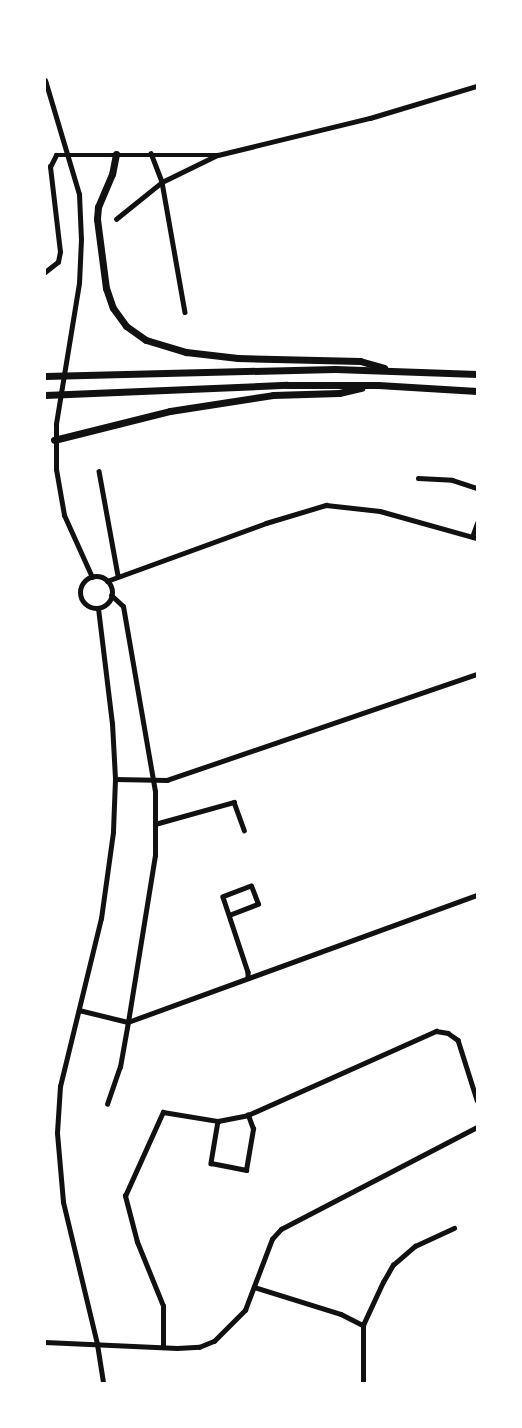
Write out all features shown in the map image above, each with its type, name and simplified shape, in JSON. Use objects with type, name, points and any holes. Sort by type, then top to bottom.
[{"type":"highway","points":[[116,154],[112,174],[98,207],[97,219],[106,288],[113,308],[126,326],[146,340],[186,352],[238,358],[360,361],[384,368]]},
{"type":"highway","points":[[45,376],[384,368],[477,374]]},
{"type":"highway","points":[[45,395],[287,385],[378,385],[477,391]]},
{"type":"highway","points":[[54,440],[170,411],[273,395],[339,393],[378,385]]},
{"type":"street","points":[[45,80],[79,194],[81,239],[79,283],[54,440],[56,469],[64,515],[92,577]]},
{"type":"street","points":[[116,219],[162,182],[218,154],[369,118],[477,86]]},
{"type":"street","points":[[151,153],[162,182],[185,312]]},
{"type":"street","points":[[45,272],[58,262],[60,252],[52,192],[50,167],[52,158],[68,154],[218,154]]},
{"type":"street","points":[[45,193],[52,192]]},
{"type":"street","points":[[99,471],[118,576]]},
{"type":"street","points":[[418,478],[452,480],[477,488]]},
{"type":"street","points":[[107,582],[266,523],[327,505],[380,511],[475,538],[477,523]]},
{"type":"street","points":[[107,1104],[120,1067],[128,1022],[148,904],[155,824],[153,779],[123,606],[111,595],[107,582],[100,577],[92,577],[84,582],[80,595],[88,606],[98,608],[106,604],[111,595]]},
{"type":"street","points":[[98,608],[112,723],[115,779],[112,832],[101,918],[60,1086],[57,1133],[63,1202],[97,1344],[103,1383]]},
{"type":"street","points":[[115,779],[167,780],[477,674]]},
{"type":"street","points":[[155,824],[234,802],[244,830]]},
{"type":"street","points":[[229,915],[258,904],[251,886],[223,897],[248,978]]},
{"type":"street","points":[[79,1010],[128,1022],[477,895]]},
{"type":"street","points":[[163,1346],[164,1306],[137,1242],[125,1196],[163,1112],[218,1121],[248,1115],[436,1030],[448,1033],[458,1040],[477,1100]]},
{"type":"street","points":[[218,1121],[212,1163],[246,1170],[254,1129],[248,1115]]},
{"type":"street","points":[[45,1342],[199,1347],[214,1341],[245,1310],[272,1239],[281,1229],[477,1127]]},
{"type":"street","points":[[363,1383],[363,1325],[393,1265],[415,1246],[454,1228]]},
{"type":"street","points":[[254,1287],[342,1314],[363,1325]]}]
